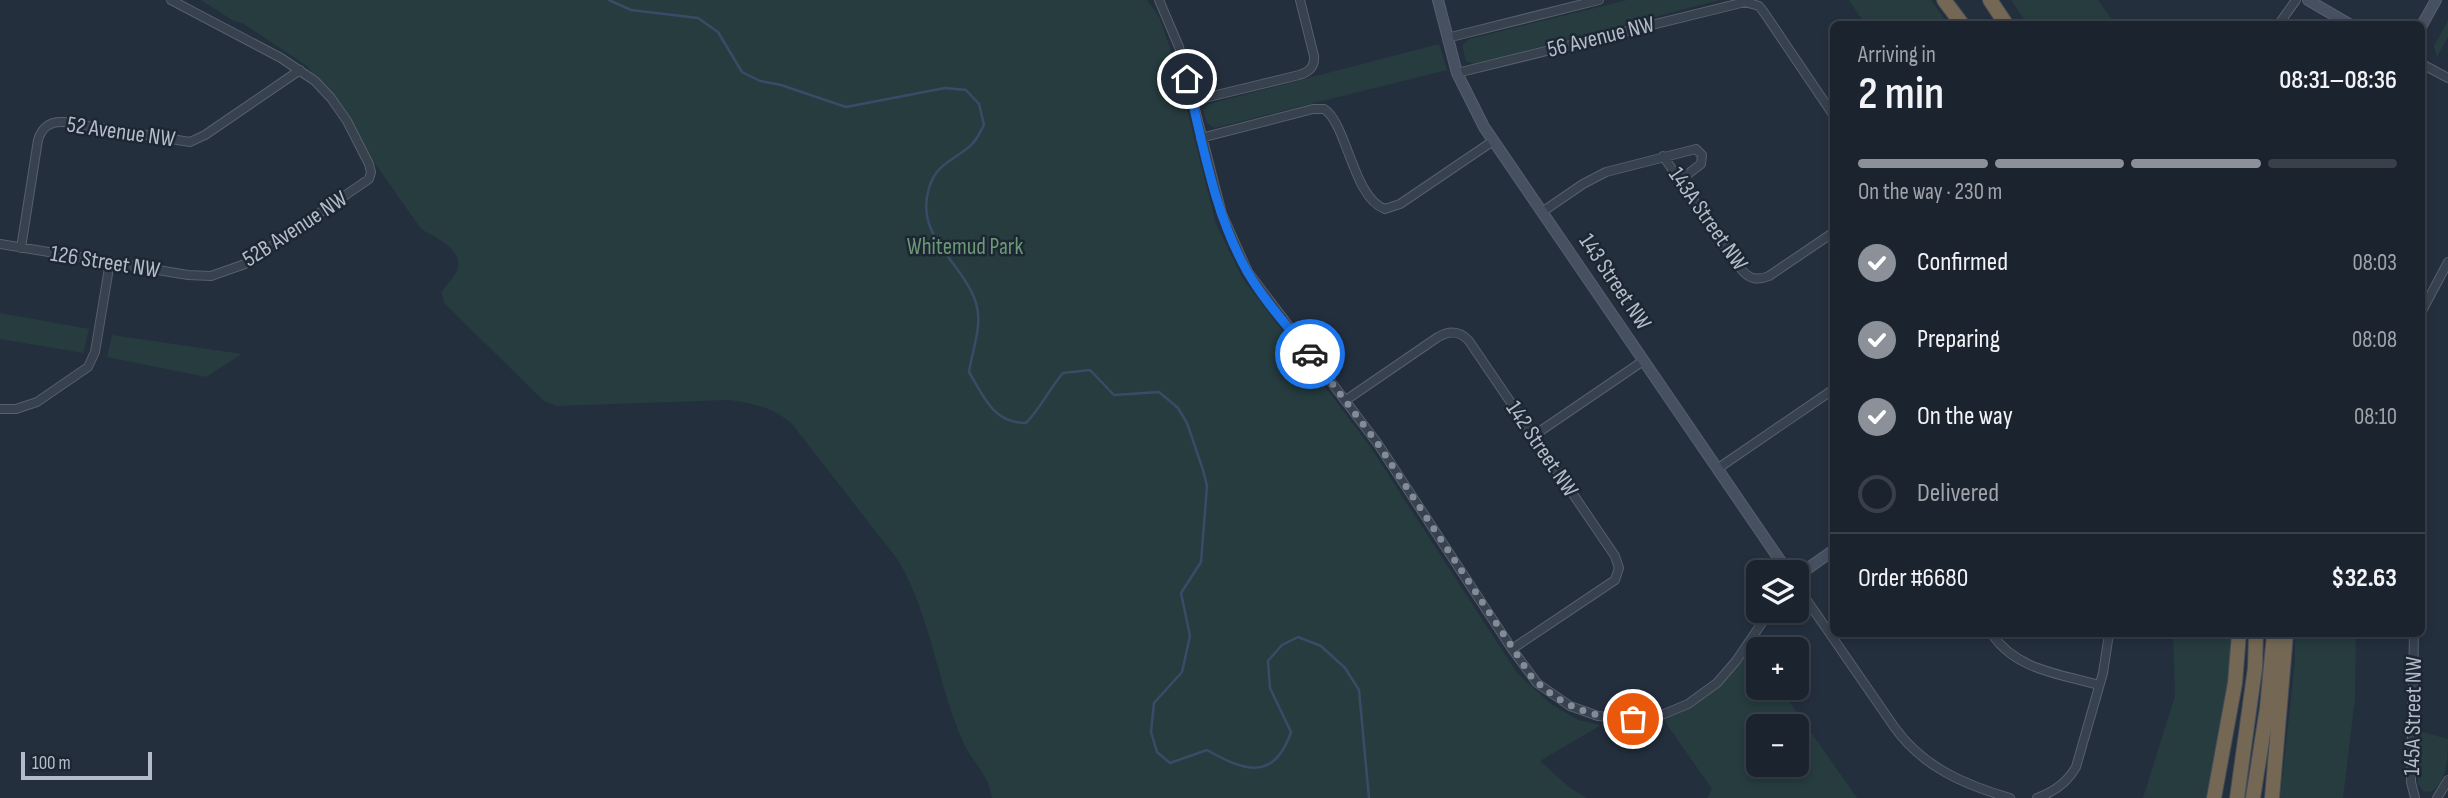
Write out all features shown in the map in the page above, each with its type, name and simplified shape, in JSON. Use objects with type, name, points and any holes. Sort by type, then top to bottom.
[{"type":"highway","points":[[1944,0],[1960,21]]},
{"type":"highway","points":[[1953,0],[1967,21]]},
{"type":"highway","points":[[1990,0],[2004,21]]},
{"type":"highway","points":[[2214,798],[2235,683],[2239,637]]},
{"type":"highway","points":[[2237,798],[2255,668],[2256,637]]},
{"type":"highway","points":[[2253,798],[2267,708],[2274,637]]},
{"type":"highway","points":[[2272,798],[2286,637]]},
{"type":"street","points":[[171,0],[300,70]]},
{"type":"street","points":[[1159,0],[1179,47],[1222,214],[1248,272],[1378,444],[1528,673],[1570,706],[1598,716],[1643,718],[1675,710],[1698,698],[1727,673],[1762,623]]},
{"type":"street","points":[[1192,101],[1299,75],[1312,67],[1314,53],[1300,0]]},
{"type":"street","name":"143 Street NW","points":[[1438,0],[1458,73],[1493,141],[1780,560]]},
{"type":"street","points":[[1447,38],[1599,0]]},
{"type":"street","points":[[2281,21],[2296,0]]},
{"type":"street","points":[[2308,0],[2344,21]]},
{"type":"street","points":[[2424,21],[2436,0]]},
{"type":"street","points":[[1745,1],[1759,6],[1763,11],[1830,110]]},
{"type":"street","name":"56 Avenue NW","points":[[1458,73],[1745,1]]},
{"type":"street","points":[[2425,66],[2448,78]]},
{"type":"street","name":"52B Avenue NW","points":[[211,276],[245,264],[365,183],[371,172],[343,114],[320,86],[300,70]]},
{"type":"street","name":"52 Avenue NW","points":[[21,247],[38,140],[47,125],[64,122],[190,142],[205,135],[300,70]]},
{"type":"street","points":[[1201,138],[1313,109],[1324,109],[1334,119],[1370,197],[1375,204],[1385,209],[1399,204],[1493,141]]},
{"type":"street","points":[[1542,212],[1605,172],[1691,148],[1701,153],[1702,162],[1699,166],[1680,180]]},
{"type":"street","name":"143A Street NW","points":[[1663,156],[1741,269],[1755,279],[1769,276],[1830,235]]},
{"type":"street","name":"126 Street NW","points":[[0,244],[188,275],[211,276]]},
{"type":"street","points":[[0,410],[24,407],[45,398],[84,371],[91,363],[110,262]]},
{"type":"street","points":[[2425,305],[2448,262]]},
{"type":"street","name":"142 Street NW","points":[[1346,400],[1438,337],[1447,332],[1462,334],[1615,556],[1619,572],[1610,583],[1512,649]]},
{"type":"street","points":[[1533,436],[1643,361]]},
{"type":"street","points":[[1717,469],[1830,392]]},
{"type":"street","points":[[1809,568],[1830,553]]},
{"type":"street","points":[[1809,603],[1830,634]]},
{"type":"street","points":[[1832,637],[1906,743],[1921,757],[1944,773],[2010,798]]},
{"type":"street","points":[[1994,637],[2016,659],[2037,668],[2099,685]]},
{"type":"street","points":[[2037,798],[2057,789],[2071,775],[2079,759],[2108,637]]},
{"type":"street","name":"145A Street NW","points":[[2414,637],[2411,782],[2414,798]]},
{"type":"street","points":[[2440,794],[2448,780]]},
{"type":"green space","name":"Whitemud Park","points":[[201,0],[1147,0],[1159,17],[1175,62],[1216,224],[1243,279],[1369,445],[1517,673],[1551,704],[1578,720],[1601,725],[1540,761],[1570,788],[1587,798],[992,798],[984,775],[963,742],[926,626],[898,560],[792,424],[763,407],[729,400],[556,406],[544,401],[445,304],[441,293],[458,266],[454,252],[442,241],[421,229],[307,66],[244,24],[232,20]]},
{"type":"green space","points":[[1627,0],[1719,0],[1474,64],[1466,61],[1462,45],[1469,39]]},
{"type":"green space","points":[[1849,0],[1931,0],[1946,21],[1863,21]]},
{"type":"green space","points":[[2011,0],[2098,0],[2113,21],[2025,21]]},
{"type":"green space","points":[[2448,20],[2448,37],[2437,57],[2434,46]]},
{"type":"green space","points":[[1439,44],[1447,70],[1214,128],[1207,123],[1203,110],[1209,104]]},
{"type":"green space","points":[[0,313],[89,329],[83,353],[0,339]]},
{"type":"green space","points":[[112,335],[242,354],[206,377],[107,357]]},
{"type":"green space","points":[[2173,637],[2231,637],[2228,678],[2207,798],[2143,798],[2175,696]]},
{"type":"green space","points":[[2295,637],[2356,637],[2355,698],[2343,798],[2280,798],[2295,661]]},
{"type":"green space","points":[[1746,654],[1746,700],[1788,700],[1798,714],[1746,714],[1746,777],[1809,777],[1809,729],[1857,798],[1707,798],[1712,789],[1663,719],[1705,698]]},
{"type":"green space","points":[[2419,731],[2448,739],[2444,775],[2431,792],[2423,791],[2418,784]]},
{"type":"waterway","points":[[609,0],[631,10],[698,18],[718,32],[742,72],[760,81],[781,85],[846,107],[945,88],[966,90],[979,104],[984,125],[973,143],[937,172],[929,188],[926,205],[928,221],[934,235],[970,288],[976,303],[978,329],[969,372],[985,399],[1005,419],[1026,423],[1063,373],[1090,370],[1114,395],[1159,392],[1178,408],[1187,423],[1203,470],[1207,486],[1201,562],[1181,593],[1190,636],[1182,672],[1154,703],[1151,732],[1157,752],[1170,763],[1207,750],[1245,767],[1256,768],[1276,759],[1291,732],[1270,688],[1268,661],[1282,645],[1298,637],[1321,646],[1345,668],[1359,690],[1369,798]]},
{"type":"way so far","points":[[1310,354],[1378,444],[1537,683],[1578,710],[1598,716],[1633,719]]},
{"type":"route","points":[[1187,79],[1217,198],[1231,239],[1254,282],[1310,354]]}]
